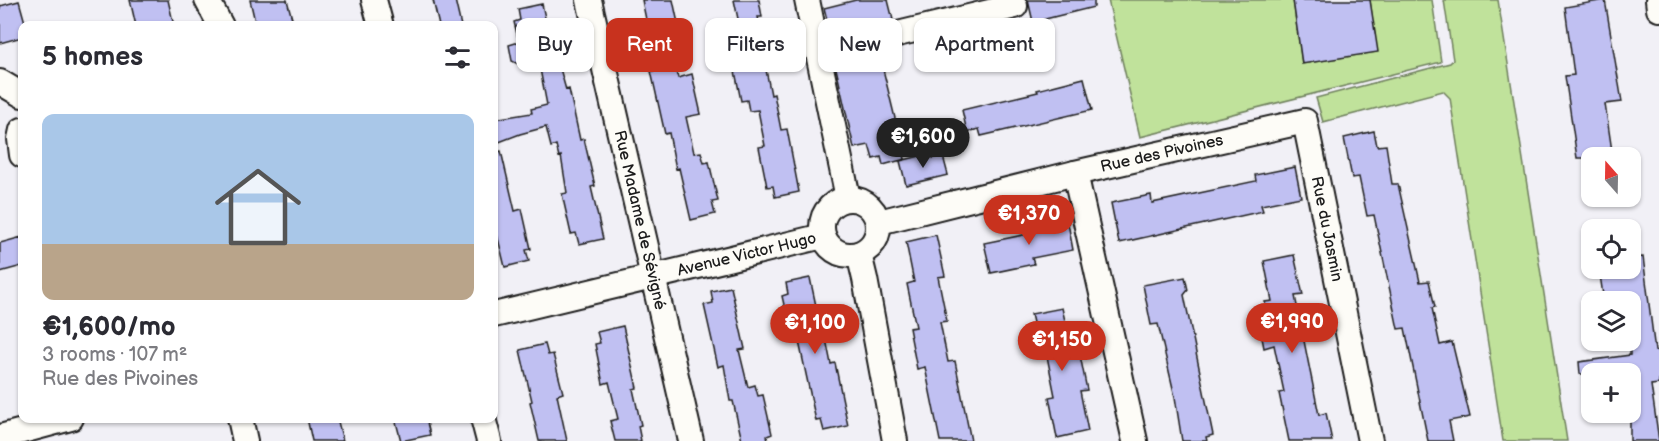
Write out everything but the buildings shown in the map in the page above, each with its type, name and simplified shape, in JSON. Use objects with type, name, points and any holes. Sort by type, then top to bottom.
[{"type":"street","points":[[207,0],[218,21]]},
{"type":"street","name":"Rue Madame de Sévigné","points":[[589,0],[692,441]]},
{"type":"street","points":[[807,0],[818,53]]},
{"type":"street","points":[[1658,0],[1659,9]]},
{"type":"street","points":[[902,33],[1015,6]]},
{"type":"street","points":[[822,72],[848,198]]},
{"type":"street","points":[[0,82],[18,92]]},
{"type":"street","name":"Rue des Pivoines","points":[[879,222],[1075,173],[1305,121]]},
{"type":"street","name":"Rue du Jasmin","points":[[1305,121],[1370,441]]},
{"type":"street","points":[[1075,173],[1135,441]]},
{"type":"street","points":[[848,198],[858,199],[868,204],[875,212],[879,222],[875,242],[868,250],[848,255],[828,246],[821,225],[829,207],[848,198]]},
{"type":"street","name":"Avenue Victor Hugo","points":[[498,314],[823,236]]},
{"type":"street","points":[[859,254],[895,441]]},
{"type":"street","points":[[0,437],[53,423]]},
{"type":"street","points":[[241,423],[245,441]]},
{"type":"street","points":[[484,423],[489,441]]},
{"type":"green space","points":[[1108,0],[1293,0],[1302,64],[1377,52],[1370,0],[1432,0],[1441,62],[1140,137]]},
{"type":"green space","points":[[1444,0],[1498,0],[1567,441],[1503,441],[1450,98],[1443,91],[1323,122],[1316,98],[1450,63],[1453,60]]}]
